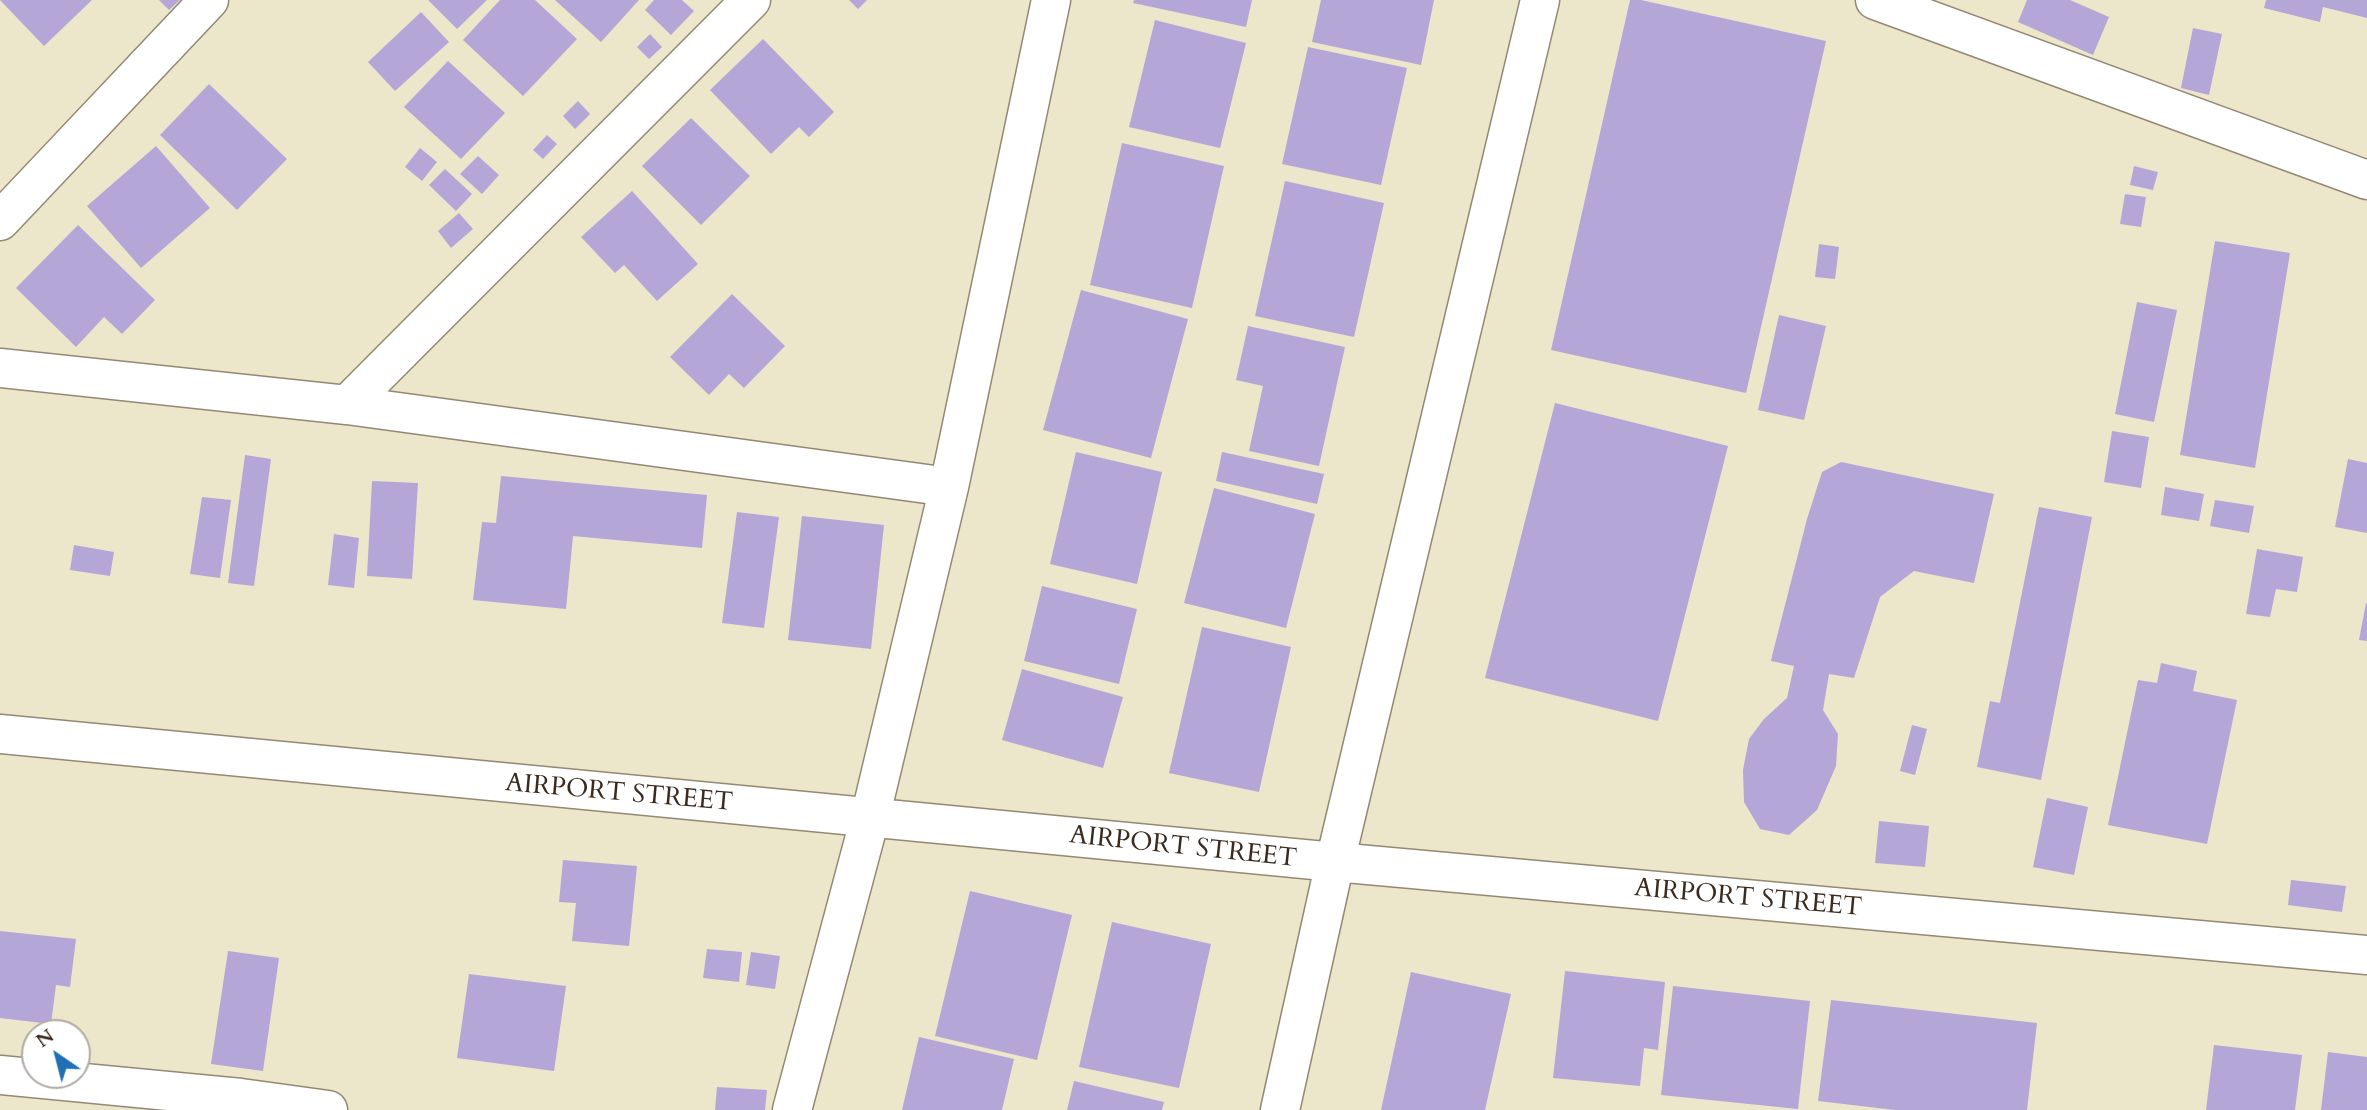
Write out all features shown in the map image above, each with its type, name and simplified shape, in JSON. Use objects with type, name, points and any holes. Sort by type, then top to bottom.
[{"type":"street","points":[[0,221],[209,0]]},
{"type":"street","points":[[347,405],[751,0]]},
{"type":"street","points":[[792,1110],[870,818],[949,487],[1052,0]]},
{"type":"street","points":[[1280,1110],[1335,862],[1540,0]]},
{"type":"street","points":[[1875,0],[2367,180]]},
{"type":"street","points":[[0,368],[347,405],[949,487]]},
{"type":"street","name":"AIRPORT STREET","points":[[0,734],[1335,862],[2367,955]]},
{"type":"street","points":[[0,1075],[240,1104],[328,1110]]},
{"type":"building","points":[[0,0],[92,0],[44,46]]},
{"type":"building","points":[[159,0],[180,0],[169,10]]},
{"type":"building","points":[[428,0],[487,0],[457,29]]},
{"type":"building","points":[[500,0],[535,0],[577,39],[523,96],[463,40]]},
{"type":"building","points":[[555,0],[639,0],[601,42]]},
{"type":"building","points":[[654,0],[682,0],[694,11],[671,35],[645,10]]},
{"type":"building","points":[[849,0],[867,0],[858,9]]},
{"type":"building","points":[[1134,0],[1252,0],[1246,27],[1133,3]]},
{"type":"building","points":[[1321,0],[1434,0],[1421,65],[1312,42]]},
{"type":"building","points":[[1630,0],[1641,0],[1826,41],[1746,393],[1551,350]]},
{"type":"building","points":[[2027,0],[2070,0],[2109,17],[2093,55],[2018,22]]},
{"type":"building","points":[[2266,0],[2367,0],[2367,18],[2323,7],[2320,22],[2264,8]]},
{"type":"building","points":[[421,12],[449,42],[395,91],[368,62]]},
{"type":"building","points":[[1155,20],[1246,43],[1220,148],[1129,127]]},
{"type":"building","points":[[2193,28],[2222,34],[2209,95],[2181,88]]},
{"type":"building","points":[[650,34],[662,47],[649,59],[637,47]]},
{"type":"building","points":[[763,39],[834,112],[809,137],[799,127],[771,154],[710,90]]},
{"type":"building","points":[[1308,47],[1407,68],[1381,185],[1282,164]]},
{"type":"building","points":[[448,61],[505,113],[461,159],[404,107]]},
{"type":"building","points":[[209,84],[287,159],[237,210],[160,135]]},
{"type":"building","points":[[578,101],[590,114],[575,129],[563,116]]},
{"type":"building","points":[[691,118],[750,176],[701,225],[642,166]]},
{"type":"building","points":[[547,135],[557,144],[543,159],[533,150]]},
{"type":"building","points":[[1122,143],[1224,166],[1192,308],[1090,285]]},
{"type":"building","points":[[156,146],[210,208],[141,268],[87,206]]},
{"type":"building","points":[[420,148],[437,162],[422,181],[405,167]]},
{"type":"building","points":[[478,156],[499,175],[482,194],[460,174]]},
{"type":"building","points":[[2134,166],[2158,172],[2153,190],[2130,185]]},
{"type":"building","points":[[445,169],[472,194],[456,211],[429,185]]},
{"type":"building","points":[[1285,181],[1384,203],[1354,337],[1255,316]]},
{"type":"building","points":[[632,191],[698,264],[657,301],[624,265],[615,273],[581,237]]},
{"type":"building","points":[[2125,194],[2146,197],[2141,227],[2120,224]]},
{"type":"building","points":[[459,213],[473,229],[451,248],[438,231]]},
{"type":"building","points":[[78,225],[155,300],[122,334],[104,317],[76,347],[16,288]]},
{"type":"building","points":[[2215,241],[2290,253],[2255,468],[2180,455]]},
{"type":"building","points":[[1819,244],[1839,247],[1835,279],[1815,277]]},
{"type":"building","points":[[1081,290],[1188,319],[1151,458],[1043,430]]},
{"type":"building","points":[[732,294],[785,346],[744,388],[729,374],[709,395],[670,357]]},
{"type":"building","points":[[2137,302],[2177,310],[2154,422],[2115,414]]},
{"type":"building","points":[[1779,315],[1826,326],[1804,420],[1758,410]]},
{"type":"building","points":[[1248,326],[1345,347],[1319,466],[1249,451],[1263,386],[1236,380]]},
{"type":"building","points":[[1555,403],[1728,446],[1658,721],[1485,678]]},
{"type":"building","points":[[2112,431],[2149,437],[2141,488],[2104,482]]},
{"type":"building","points":[[1076,452],[1162,472],[1137,584],[1050,564]]},
{"type":"building","points":[[1222,452],[1324,474],[1317,504],[1216,481]]},
{"type":"building","points":[[245,455],[271,459],[254,586],[228,583]]},
{"type":"building","points":[[2348,459],[2367,463],[2367,533],[2335,527]]},
{"type":"building","points":[[1841,462],[1994,494],[1974,583],[1914,571],[1880,597],[1854,678],[1829,674],[1823,710],[1838,734],[1836,766],[1817,810],[1789,835],[1760,829],[1744,802],[1743,770],[1749,739],[1764,719],[1787,698],[1794,666],[1771,661],[1772,656],[1807,519],[1822,472]]},
{"type":"building","points":[[501,476],[707,495],[702,548],[573,536],[566,609],[473,600],[482,522],[496,523]]},
{"type":"building","points":[[372,481],[418,483],[412,579],[367,576]]},
{"type":"building","points":[[2165,487],[2204,494],[2199,521],[2161,515]]},
{"type":"building","points":[[1214,488],[1315,514],[1286,628],[1184,603]]},
{"type":"building","points":[[202,497],[231,500],[220,578],[190,574]]},
{"type":"building","points":[[2215,500],[2254,506],[2249,533],[2210,526]]},
{"type":"building","points":[[2039,507],[2092,517],[2041,780],[1977,767],[1990,701],[2000,703]]},
{"type":"building","points":[[737,512],[779,517],[764,628],[722,623]]},
{"type":"building","points":[[802,516],[884,525],[871,649],[788,640]]},
{"type":"building","points":[[334,534],[359,538],[354,588],[328,585]]},
{"type":"building","points":[[74,545],[114,552],[110,576],[70,570]]},
{"type":"building","points":[[2257,549],[2303,557],[2297,592],[2276,589],[2270,617],[2246,614]]},
{"type":"building","points":[[1042,586],[1137,609],[1119,684],[1024,661]]},
{"type":"building","points":[[2367,604],[2367,641],[2359,640]]},
{"type":"building","points":[[1202,627],[1291,647],[1259,792],[1169,773]]},
{"type":"building","points":[[2161,663],[2197,671],[2193,691],[2237,700],[2207,844],[2108,825],[2138,680],[2157,683]]},
{"type":"building","points":[[1022,669],[1123,697],[1103,768],[1002,740]]},
{"type":"building","points":[[1912,725],[1927,729],[1915,775],[1900,771]]},
{"type":"building","points":[[2047,798],[2088,807],[2074,875],[2033,867]]},
{"type":"building","points":[[1879,821],[1929,826],[1925,867],[1875,863]]},
{"type":"building","points":[[563,860],[637,866],[629,946],[572,941],[576,903],[559,902]]},
{"type":"building","points":[[2291,880],[2346,886],[2342,912],[2288,905]]},
{"type":"building","points":[[970,891],[1072,915],[1037,1060],[935,1036]]},
{"type":"building","points":[[1112,922],[1211,944],[1179,1088],[1079,1067]]},
{"type":"building","points":[[0,931],[76,939],[70,987],[56,985],[52,1019],[0,1018]]},
{"type":"building","points":[[707,949],[742,952],[739,982],[703,978]]},
{"type":"building","points":[[228,951],[279,958],[263,1071],[211,1064]]},
{"type":"building","points":[[751,952],[780,956],[775,989],[746,985]]},
{"type":"building","points":[[1565,971],[1665,982],[1658,1050],[1644,1048],[1640,1086],[1553,1078]]},
{"type":"building","points":[[1411,972],[1511,994],[1485,1110],[1381,1110]]},
{"type":"building","points":[[469,974],[566,986],[554,1071],[457,1058]]},
{"type":"building","points":[[1673,986],[1810,1001],[1798,1109],[1661,1095]]},
{"type":"building","points":[[1831,1000],[2037,1023],[2027,1110],[1895,1110],[1818,1101]]},
{"type":"building","points":[[919,1037],[1014,1059],[1002,1110],[902,1110]]},
{"type":"building","points":[[2214,1045],[2302,1055],[2295,1110],[2206,1110]]},
{"type":"building","points":[[2328,1052],[2367,1057],[2367,1110],[2321,1110]]},
{"type":"building","points":[[1074,1081],[1164,1102],[1162,1110],[1067,1110]]},
{"type":"building","points":[[717,1087],[767,1090],[765,1110],[715,1110]]}]
